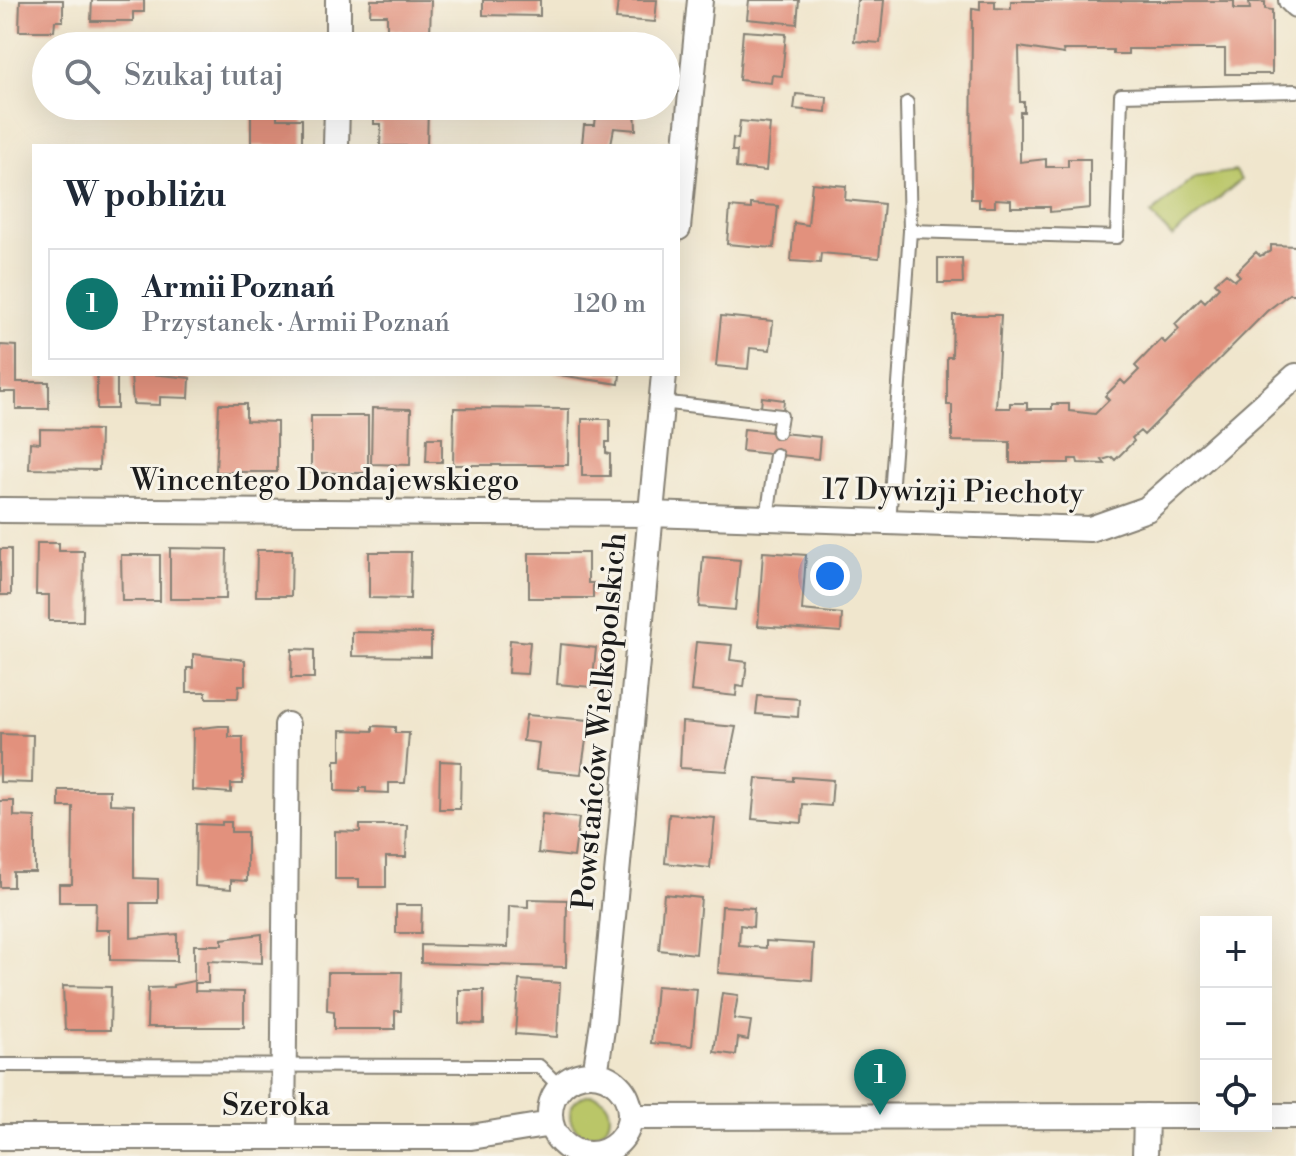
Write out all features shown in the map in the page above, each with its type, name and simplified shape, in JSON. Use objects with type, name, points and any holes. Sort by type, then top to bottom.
[{"type":"street","points":[[338,0],[338,32]]},
{"type":"street","points":[[680,207],[700,0]]},
{"type":"street","points":[[1291,0],[1296,5]]},
{"type":"street","points":[[336,144],[337,120]]},
{"type":"street","name":"Powstańców Wielkopolskich","points":[[595,1074],[603,1023],[664,376]]},
{"type":"street","name":"17 Dywizji Piechoty","points":[[650,514],[1090,529],[1147,509],[1296,376]]},
{"type":"street","name":"Wincentego Dondajewskiego","points":[[0,510],[650,514]]},
{"type":"street","points":[[283,1137],[287,725]]},
{"type":"street","points":[[595,1074],[614,1081],[628,1097],[631,1117],[625,1136],[611,1150],[592,1156],[574,1152],[559,1141],[551,1124],[551,1104],[560,1087],[576,1076],[595,1074]]},
{"type":"street","points":[[1145,1156],[1146,1116]]},
{"type":"street","points":[[631,1117],[1200,1116]]},
{"type":"street","points":[[1272,1116],[1296,1116]]},
{"type":"street","name":"Szeroka","points":[[0,1137],[471,1137],[551,1124]]},
{"type":"lane","points":[[910,231],[1117,237],[1121,95],[1296,91]]},
{"type":"lane","points":[[889,523],[910,231],[907,103]]},
{"type":"lane","points":[[661,402],[781,416],[778,432]]},
{"type":"lane","points":[[767,518],[776,455]]},
{"type":"lane","points":[[0,1065],[539,1066],[560,1087]]},
{"type":"green space","points":[[1236,171],[1241,180],[1172,237],[1151,214],[1195,177]]},
{"type":"green space","points":[[590,1095],[604,1101],[610,1115],[604,1129],[590,1135],[576,1129],[570,1115],[576,1101]]},
{"type":"building","points":[[20,0],[63,0],[63,21],[55,21],[54,31],[19,31]]},
{"type":"building","points":[[92,0],[144,0],[144,12],[133,12],[133,21],[91,21]]},
{"type":"building","points":[[371,0],[431,0],[430,32],[387,30],[387,15],[370,15]]},
{"type":"building","points":[[483,0],[540,0],[540,16],[483,15]]},
{"type":"building","points":[[618,0],[657,0],[655,22],[616,19]]},
{"type":"building","points":[[749,0],[799,0],[797,24],[747,19]]},
{"type":"building","points":[[857,0],[884,0],[880,43],[854,41]]},
{"type":"building","points":[[980,1],[995,1],[995,8],[1011,9],[1011,1],[1234,1],[1234,9],[1250,9],[1249,2],[1265,2],[1265,9],[1272,10],[1272,74],[1225,74],[1225,49],[1128,49],[1128,54],[1113,54],[1113,50],[1063,50],[1064,54],[1019,47],[1020,102],[1024,102],[1024,112],[1020,112],[1020,162],[1046,159],[1046,167],[1068,167],[1068,159],[1090,159],[1090,208],[1050,212],[1050,207],[1011,207],[1011,200],[995,199],[995,207],[979,207],[979,199],[971,199],[972,8],[980,9]]},
{"type":"building","points":[[743,31],[786,34],[782,76],[772,75],[771,83],[739,80]]},
{"type":"building","points":[[796,94],[827,97],[826,112],[794,109]]},
{"type":"building","points":[[251,120],[302,120],[302,144],[251,144]]},
{"type":"building","points":[[374,120],[428,120],[427,144],[380,144],[381,124],[374,124]]},
{"type":"building","points":[[596,120],[636,120],[636,130],[614,128],[611,144],[582,144],[584,125],[595,125]]},
{"type":"building","points":[[740,121],[770,124],[766,171],[736,168],[737,151],[732,151],[733,138],[738,139]]},
{"type":"building","points":[[812,183],[846,186],[845,200],[884,204],[879,258],[821,253],[820,263],[791,261],[794,223],[808,225]]},
{"type":"building","points":[[751,204],[778,206],[774,248],[727,244],[730,207],[751,209]]},
{"type":"building","points":[[1271,245],[1296,246],[1296,294],[1289,294],[1267,311],[1144,435],[1140,431],[1132,438],[1134,441],[1115,460],[1112,457],[1102,460],[1105,464],[1078,463],[1077,459],[1069,459],[1069,463],[1010,463],[1010,442],[952,441],[952,405],[947,405],[947,357],[952,357],[953,315],[1001,315],[996,408],[1010,408],[1010,403],[1027,403],[1027,409],[1052,409],[1052,404],[1069,404],[1069,411],[1095,414],[1109,400],[1105,396],[1121,380],[1125,384],[1139,370],[1135,366],[1161,339],[1165,343],[1179,329],[1175,324],[1201,298],[1205,302],[1219,287],[1215,283],[1226,273],[1235,280],[1240,276],[1236,272],[1256,252],[1260,256],[1271,251]]},
{"type":"building","points":[[938,258],[962,258],[963,283],[938,283]]},
{"type":"building","points":[[721,316],[773,321],[770,350],[750,348],[748,369],[716,366]]},
{"type":"building","points":[[0,345],[17,346],[17,382],[49,382],[49,409],[16,409],[16,392],[0,392]]},
{"type":"building","points":[[97,376],[117,376],[117,409],[97,409]]},
{"type":"building","points":[[131,376],[190,378],[189,398],[160,397],[160,405],[133,404]]},
{"type":"building","points":[[566,376],[620,376],[619,384]]},
{"type":"building","points":[[762,397],[784,400],[783,410],[761,408]]},
{"type":"building","points":[[219,404],[246,404],[246,421],[277,422],[277,472],[216,472]]},
{"type":"building","points":[[372,408],[411,409],[410,465],[371,464]]},
{"type":"building","points":[[454,408],[569,409],[568,465],[453,465]]},
{"type":"building","points":[[311,416],[368,416],[368,473],[311,473]]},
{"type":"building","points":[[582,419],[610,419],[610,442],[606,442],[606,453],[610,454],[610,476],[582,476]]},
{"type":"building","points":[[40,429],[100,430],[99,470],[29,469],[30,442],[40,443]]},
{"type":"building","points":[[744,429],[820,437],[818,459],[742,451]]},
{"type":"building","points":[[427,438],[442,438],[442,462],[426,462]]},
{"type":"building","points":[[37,543],[59,543],[59,551],[84,551],[83,621],[49,621],[49,595],[36,595]]},
{"type":"building","points":[[170,548],[227,549],[226,599],[170,599]]},
{"type":"building","points":[[0,549],[11,549],[11,595],[0,595]]},
{"type":"building","points":[[257,550],[292,550],[291,596],[256,596]]},
{"type":"building","points":[[369,552],[411,552],[410,599],[369,598]]},
{"type":"building","points":[[763,552],[806,555],[802,610],[842,614],[841,632],[758,626]]},
{"type":"building","points":[[529,553],[588,553],[588,583],[593,583],[593,598],[529,598]]},
{"type":"building","points":[[121,555],[160,555],[160,601],[122,601]]},
{"type":"building","points":[[703,557],[740,560],[735,610],[699,607]]},
{"type":"building","points":[[352,632],[431,633],[431,657],[352,656]]},
{"type":"building","points":[[510,640],[530,642],[527,674],[508,673]]},
{"type":"building","points":[[696,642],[732,645],[730,660],[747,662],[744,687],[737,686],[736,696],[691,691]]},
{"type":"building","points":[[560,644],[596,648],[592,687],[557,684]]},
{"type":"building","points":[[292,649],[314,650],[314,678],[291,678]]},
{"type":"building","points":[[193,654],[245,660],[245,685],[239,685],[238,698],[206,698],[206,692],[187,692],[187,668],[193,668]]},
{"type":"building","points":[[758,696],[799,699],[798,717],[756,714]]},
{"type":"building","points":[[526,715],[589,720],[581,774],[536,770],[539,743],[523,741]]},
{"type":"building","points":[[682,722],[736,727],[727,771],[680,768]]},
{"type":"building","points":[[229,726],[229,737],[243,737],[243,784],[231,784],[231,793],[192,790],[193,729]]},
{"type":"building","points":[[373,726],[395,727],[395,733],[409,733],[405,783],[389,783],[389,793],[366,792],[366,788],[360,788],[360,792],[335,791],[335,760],[341,760],[341,730],[373,731]]},
{"type":"building","points":[[0,734],[33,735],[32,783],[0,782]]},
{"type":"building","points":[[440,761],[461,762],[460,809],[439,809]]},
{"type":"building","points":[[793,777],[833,780],[831,806],[803,804],[802,823],[752,819],[756,778],[793,781]]},
{"type":"building","points":[[59,790],[110,790],[110,804],[134,805],[134,878],[158,879],[158,903],[131,903],[131,938],[177,934],[177,961],[110,960],[110,930],[95,930],[96,902],[59,902],[59,884],[72,884],[73,807],[59,807]]},
{"type":"building","points":[[0,801],[14,801],[14,816],[35,817],[35,872],[13,872],[13,887],[0,887]]},
{"type":"building","points":[[542,814],[579,818],[574,857],[538,853]]},
{"type":"building","points":[[669,814],[715,818],[710,868],[665,863]]},
{"type":"building","points":[[222,822],[231,822],[231,832],[247,832],[247,881],[231,880],[231,889],[195,886],[196,824],[222,825]]},
{"type":"building","points":[[360,825],[407,825],[406,857],[386,857],[386,887],[359,887],[359,879],[335,879],[335,831],[360,832]]},
{"type":"building","points":[[664,894],[701,898],[696,954],[659,950]]},
{"type":"building","points":[[528,899],[567,900],[566,967],[421,963],[421,945],[508,947],[509,906],[528,907]]},
{"type":"building","points":[[396,905],[422,905],[421,933],[396,933]]},
{"type":"building","points":[[722,906],[754,908],[753,927],[740,925],[739,946],[766,948],[766,941],[814,944],[812,980],[718,973]]},
{"type":"building","points":[[262,934],[262,963],[208,961],[208,983],[195,983],[195,991],[244,992],[244,1027],[147,1027],[148,988],[173,987],[194,981],[194,945],[222,945],[222,939]]},
{"type":"building","points":[[328,972],[402,972],[401,1011],[395,1011],[395,1029],[334,1029],[334,1011],[327,1010]]},
{"type":"building","points":[[519,980],[560,983],[557,1037],[515,1034]]},
{"type":"building","points":[[63,986],[111,987],[110,1030],[65,1030]]},
{"type":"building","points":[[656,986],[697,989],[692,1046],[651,1043]]},
{"type":"building","points":[[459,990],[484,990],[484,1024],[459,1023]]},
{"type":"building","points":[[722,993],[738,995],[734,1019],[751,1021],[748,1040],[738,1038],[736,1055],[714,1052]]},
{"type":"place","name":"Armii Poznań","points":[[880,1115]]}]
